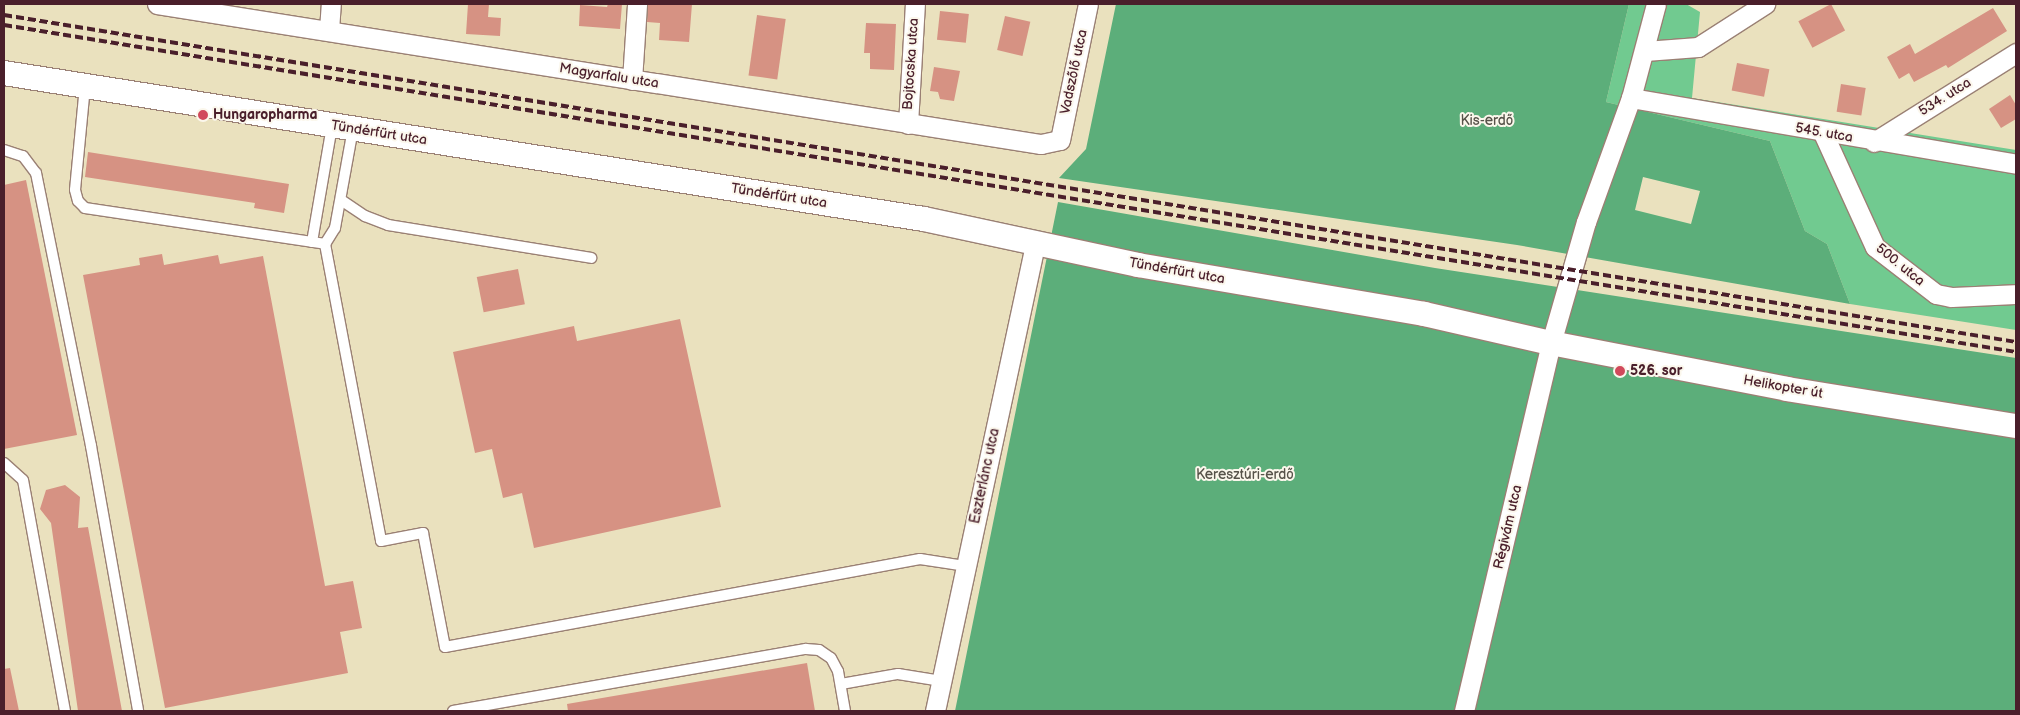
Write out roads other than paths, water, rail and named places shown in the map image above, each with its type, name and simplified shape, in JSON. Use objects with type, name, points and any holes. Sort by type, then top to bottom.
[{"type":"street","name":"Magyarfalu utca","points":[[157,4],[908,124],[1042,144],[1060,140]]},
{"type":"street","points":[[329,30],[331,4]]},
{"type":"street","points":[[632,80],[637,4]]},
{"type":"street","name":"Bojtocska utca","points":[[908,124],[915,4]]},
{"type":"street","name":"Vadszőlő utca","points":[[1060,140],[1088,4]]},
{"type":"street","points":[[1551,343],[1586,222],[1631,98],[1656,4]]},
{"type":"street","points":[[1645,51],[1698,47],[1765,4]]},
{"type":"street","name":"534. utca","points":[[1874,142],[2016,53]]},
{"type":"street","name":"Tündérfürt utca","points":[[4,73],[924,219],[1036,241],[1138,265],[1424,314],[1551,343]]},
{"type":"street","name":"545. utca","points":[[1631,98],[1874,142],[2016,164]]},
{"type":"street","name":"500. utca","points":[[1823,133],[1874,247],[1936,294],[1951,297],[2016,294]]},
{"type":"street","name":"Eszterlánc utca","points":[[935,711],[1036,241]]},
{"type":"street","name":"Helikopter út","points":[[1551,343],[1787,389],[2016,426]]},
{"type":"street","name":"Régivám utca","points":[[1464,711],[1551,343]]},
{"type":"lane","points":[[85,85],[75,190],[78,201],[85,208],[325,244]]},
{"type":"lane","points":[[312,242],[342,127]]},
{"type":"lane","points":[[342,127],[341,200],[335,228],[325,244],[381,541],[423,533],[445,647],[920,558],[966,566]]},
{"type":"lane","points":[[4,150],[23,156],[36,173],[91,446],[138,711]]},
{"type":"lane","points":[[341,200],[365,216],[388,225],[591,258]]},
{"type":"lane","points":[[4,463],[22,480],[65,711]]},
{"type":"lane","points":[[454,711],[806,649],[819,650],[831,658],[841,684],[845,711]]},
{"type":"lane","points":[[841,684],[898,674],[941,681]]},
{"type":"railway","points":[[4,15],[2016,342]]},
{"type":"railway","points":[[4,25],[2016,352]]},
{"type":"place","name":"Hungaropharma","points":[[203,115]]},
{"type":"place","name":"526. sor","points":[[1620,371]]},
{"type":"park label","name":"Kis-erdő","points":[[1487,121]]},
{"type":"park label","name":"Keresztúri-erdő","points":[[1245,475]]}]
